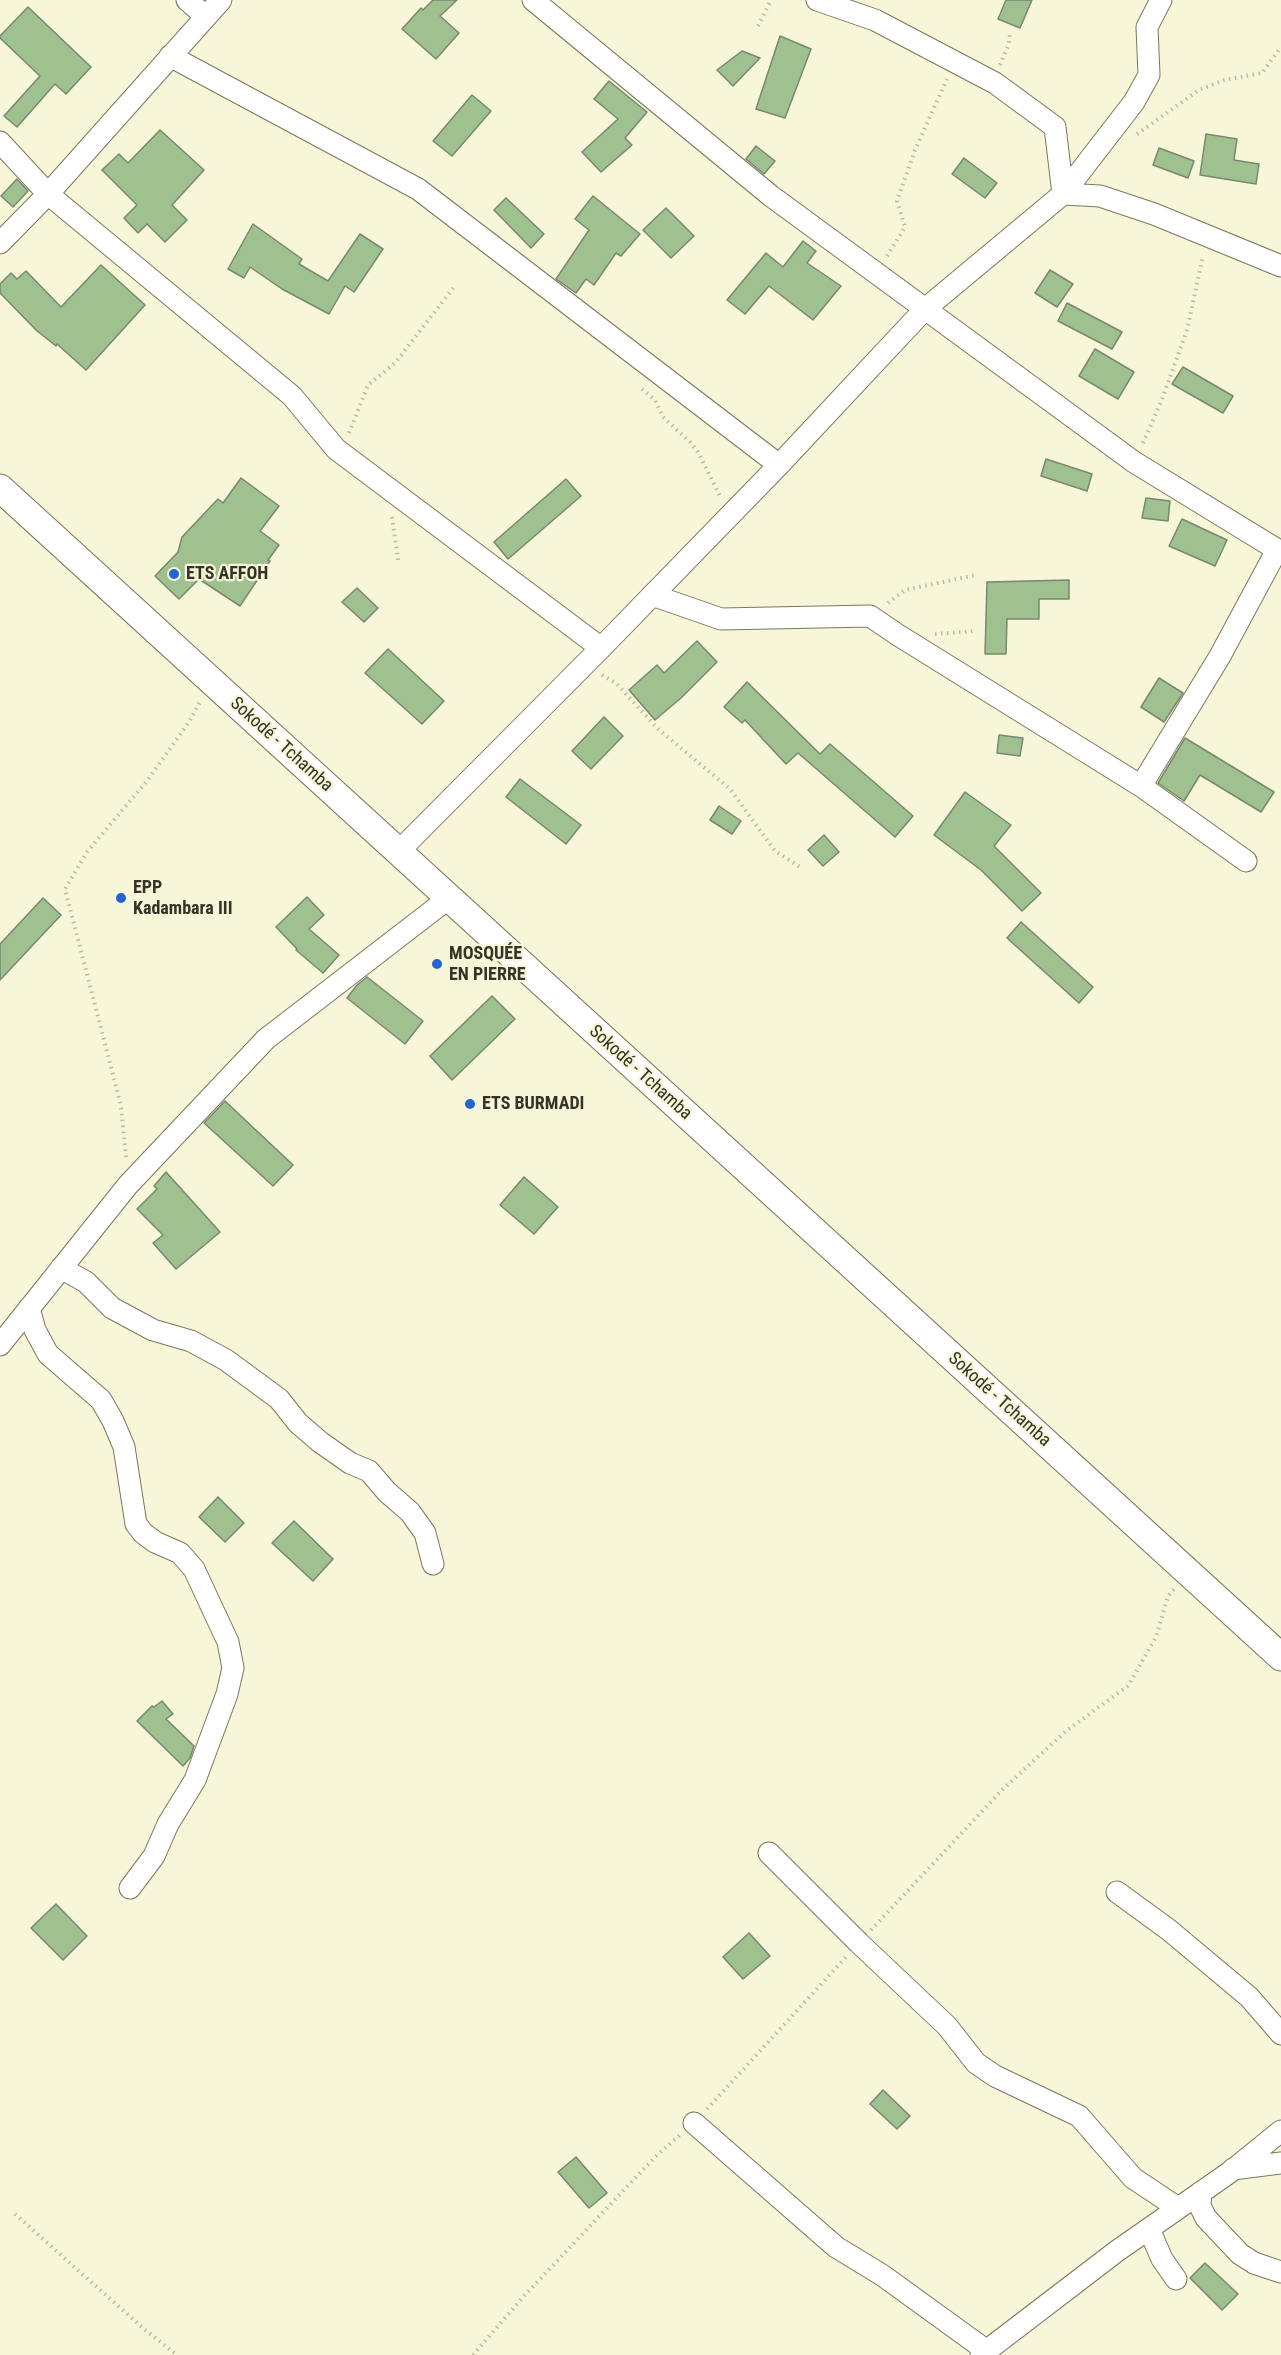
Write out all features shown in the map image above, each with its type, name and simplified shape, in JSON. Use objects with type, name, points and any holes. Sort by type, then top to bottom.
[{"type":"main road","name":"Sokodé - Tchamba","points":[[0,488],[1281,1657]]},
{"type":"street","points":[[187,0],[205,16]]},
{"type":"street","points":[[0,243],[48,194],[221,0]]},
{"type":"street","points":[[533,0],[771,195],[925,309],[1134,462],[1279,551],[1220,656],[1141,786]]},
{"type":"street","points":[[817,0],[875,20],[989,80],[1055,127],[1063,194]]},
{"type":"street","points":[[398,852],[602,648],[779,465],[925,309],[1063,194],[1134,102],[1149,75],[1148,27],[1161,0]]},
{"type":"street","points":[[170,56],[418,189],[779,465]]},
{"type":"street","points":[[0,142],[48,194],[292,396],[336,449],[602,648]]},
{"type":"street","points":[[1063,194],[1100,196],[1154,214],[1281,266]]},
{"type":"street","points":[[652,595],[721,619],[870,616],[1141,786],[1246,861]]},
{"type":"street","points":[[0,1345],[128,1185],[266,1039],[449,898]]},
{"type":"street","points":[[61,1268],[86,1282],[112,1308],[153,1330],[191,1341],[226,1360],[279,1399],[298,1424],[350,1463],[369,1471],[387,1492],[410,1512],[425,1533],[433,1564]]},
{"type":"street","points":[[29,1308],[35,1330],[48,1354],[100,1400],[113,1421],[124,1447],[136,1524],[155,1542],[180,1553],[194,1569],[228,1642],[233,1668],[195,1780],[168,1824],[154,1856],[130,1888]]},
{"type":"street","points":[[769,1853],[859,1943],[947,2026],[976,2063],[995,2076],[1079,2116],[1133,2178],[1178,2208]]},
{"type":"street","points":[[1117,1892],[1169,1930],[1249,1997],[1281,2034]]},
{"type":"street","points":[[694,2123],[836,2247],[882,2275],[984,2353],[1149,2229],[1233,2170],[1281,2131]]},
{"type":"street","points":[[1233,2170],[1281,2163]]},
{"type":"street","points":[[1201,2192],[1200,2206],[1206,2218],[1240,2254],[1254,2264],[1281,2272]]},
{"type":"street","points":[[1149,2229],[1162,2259],[1176,2279]]},
{"type":"path","points":[[758,26],[771,0]]},
{"type":"path","points":[[989,80],[999,67],[1009,43],[1010,33]]},
{"type":"path","points":[[1129,139],[1199,90],[1224,80],[1262,73],[1281,47]]},
{"type":"path","points":[[877,273],[905,227],[897,201],[915,150],[954,62]]},
{"type":"path","points":[[1134,462],[1161,402],[1187,330],[1207,235]]},
{"type":"path","points":[[336,449],[348,434],[368,385],[401,355],[454,287]]},
{"type":"path","points":[[637,384],[655,400],[663,417],[698,452],[723,504],[726,519]]},
{"type":"path","points":[[870,616],[905,590],[976,575]]},
{"type":"path","points":[[582,667],[616,683],[658,729],[730,789],[775,851],[800,867]]},
{"type":"path","points":[[128,1185],[121,1106],[65,889],[87,852],[147,781],[189,722],[211,681]]},
{"type":"path","points":[[473,2355],[524,2296],[656,2156],[694,2123],[1002,1790],[1066,1731],[1128,1686],[1156,1637],[1168,1596],[1188,1572]]},
{"type":"path","points":[[15,2214],[144,2329],[177,2355]]},
{"type":"building","points":[[433,0],[457,0],[440,16],[459,33],[436,59],[402,29],[421,8],[423,10]]},
{"type":"building","points":[[1006,0],[1032,0],[1020,28],[998,19]]},
{"type":"building","points":[[28,7],[91,67],[66,94],[55,84],[17,127],[4,116],[40,76],[0,36]]},
{"type":"building","points":[[780,36],[811,49],[785,118],[756,109]]},
{"type":"building","points":[[742,51],[760,58],[733,86],[717,70]]},
{"type":"building","points":[[609,81],[647,112],[625,138],[632,145],[601,172],[582,152],[618,119],[594,99]]},
{"type":"building","points":[[472,95],[491,111],[452,156],[433,141]]},
{"type":"building","points":[[160,130],[204,170],[172,205],[187,220],[165,242],[147,224],[138,233],[124,218],[137,205],[102,170],[119,154],[128,163]]},
{"type":"building","points":[[1206,134],[1237,139],[1234,160],[1259,164],[1256,184],[1200,175]]},
{"type":"building","points":[[756,146],[775,161],[764,174],[746,159]]},
{"type":"building","points":[[1159,148],[1194,161],[1188,178],[1153,165]]},
{"type":"building","points":[[964,158],[997,183],[985,198],[952,174]]},
{"type":"building","points":[[17,179],[28,191],[13,207],[1,196]]},
{"type":"building","points":[[593,196],[640,234],[621,256],[616,253],[594,285],[586,279],[576,293],[556,279],[589,230],[575,219]]},
{"type":"building","points":[[506,198],[544,234],[531,248],[494,210]]},
{"type":"building","points":[[666,208],[694,236],[671,258],[643,230]]},
{"type":"building","points":[[253,224],[302,259],[299,264],[328,281],[360,234],[383,249],[354,292],[345,286],[329,314],[282,289],[250,267],[244,278],[228,269]]},
{"type":"building","points":[[803,241],[816,251],[807,263],[841,286],[813,320],[769,286],[745,314],[727,300],[766,253],[783,267]]},
{"type":"building","points":[[101,265],[145,305],[86,370],[57,344],[56,346],[36,330],[0,293],[0,284],[11,273],[17,279],[26,271],[61,307]]},
{"type":"building","points":[[1050,270],[1073,284],[1057,307],[1035,293]]},
{"type":"building","points":[[1067,303],[1122,332],[1112,349],[1058,321]]},
{"type":"building","points":[[1095,349],[1134,372],[1118,399],[1079,376]]},
{"type":"building","points":[[1183,367],[1233,396],[1223,413],[1172,384]]},
{"type":"building","points":[[1046,459],[1092,474],[1087,491],[1041,476]]},
{"type":"building","points":[[241,478],[279,506],[260,531],[279,545],[240,606],[199,579],[179,599],[155,576],[178,552],[182,537],[218,499],[223,503]]},
{"type":"building","points":[[566,479],[581,496],[508,559],[494,542]]},
{"type":"building","points":[[1146,498],[1170,501],[1168,521],[1142,518]]},
{"type":"building","points":[[1182,519],[1227,540],[1215,566],[1169,546]]},
{"type":"building","points":[[1069,580],[1069,599],[1039,599],[1039,619],[1007,619],[1006,654],[985,654],[987,582]]},
{"type":"building","points":[[357,588],[378,608],[364,622],[342,602]]},
{"type":"building","points":[[697,641],[717,662],[655,720],[629,690],[657,665],[664,673]]},
{"type":"building","points":[[388,649],[444,701],[422,724],[365,673]]},
{"type":"building","points":[[1159,678],[1183,693],[1164,722],[1141,707]]},
{"type":"building","points":[[747,682],[820,754],[830,744],[913,816],[895,837],[798,753],[786,764],[745,720],[742,723],[724,707]]},
{"type":"building","points":[[604,717],[623,736],[591,769],[572,751]]},
{"type":"building","points":[[999,735],[1023,738],[1020,756],[997,753]]},
{"type":"building","points":[[1185,738],[1274,792],[1261,812],[1200,775],[1184,801],[1158,783]]},
{"type":"building","points":[[520,779],[581,825],[566,844],[506,797]]},
{"type":"building","points":[[965,792],[1011,825],[994,846],[1041,893],[1022,911],[981,870],[934,835]]},
{"type":"building","points":[[719,806],[741,821],[732,834],[710,820]]},
{"type":"building","points":[[824,835],[839,852],[823,866],[808,850]]},
{"type":"building","points":[[307,897],[324,915],[309,929],[339,955],[323,973],[296,950],[276,927]]},
{"type":"building","points":[[43,898],[61,915],[0,980],[0,944]]},
{"type":"building","points":[[1021,922],[1093,987],[1079,1003],[1007,938]]},
{"type":"building","points":[[367,977],[423,1021],[405,1044],[347,998]]},
{"type":"building","points":[[492,996],[515,1019],[452,1080],[430,1056]]},
{"type":"building","points":[[225,1101],[293,1165],[273,1186],[204,1123]]},
{"type":"building","points":[[166,1172],[220,1232],[176,1269],[153,1243],[163,1235],[137,1209],[157,1189],[154,1186]]},
{"type":"building","points":[[524,1177],[558,1207],[534,1234],[500,1205]]},
{"type":"building","points":[[218,1497],[244,1523],[225,1542],[199,1517]]},
{"type":"building","points":[[294,1521],[333,1559],[313,1581],[272,1543]]},
{"type":"building","points":[[162,1701],[173,1714],[166,1719],[194,1746],[190,1758],[183,1766],[137,1721],[152,1706]]},
{"type":"building","points":[[56,1904],[87,1936],[63,1960],[31,1928]]},
{"type":"building","points":[[749,1933],[770,1956],[743,1979],[723,1957]]},
{"type":"building","points":[[883,2090],[910,2116],[897,2129],[870,2104]]},
{"type":"building","points":[[576,2157],[607,2193],[589,2208],[558,2172]]},
{"type":"building","points":[[1205,2263],[1238,2294],[1222,2310],[1190,2278]]},
{"type":"place","name":"ETS AFFOH","points":[[174,574]]},
{"type":"place","name":"EPP Kadambara III","points":[[121,898]]},
{"type":"place","name":"MOSQUÉE EN PIERRE","points":[[437,964]]},
{"type":"place","name":"ETS BURMADI","points":[[470,1104]]}]
